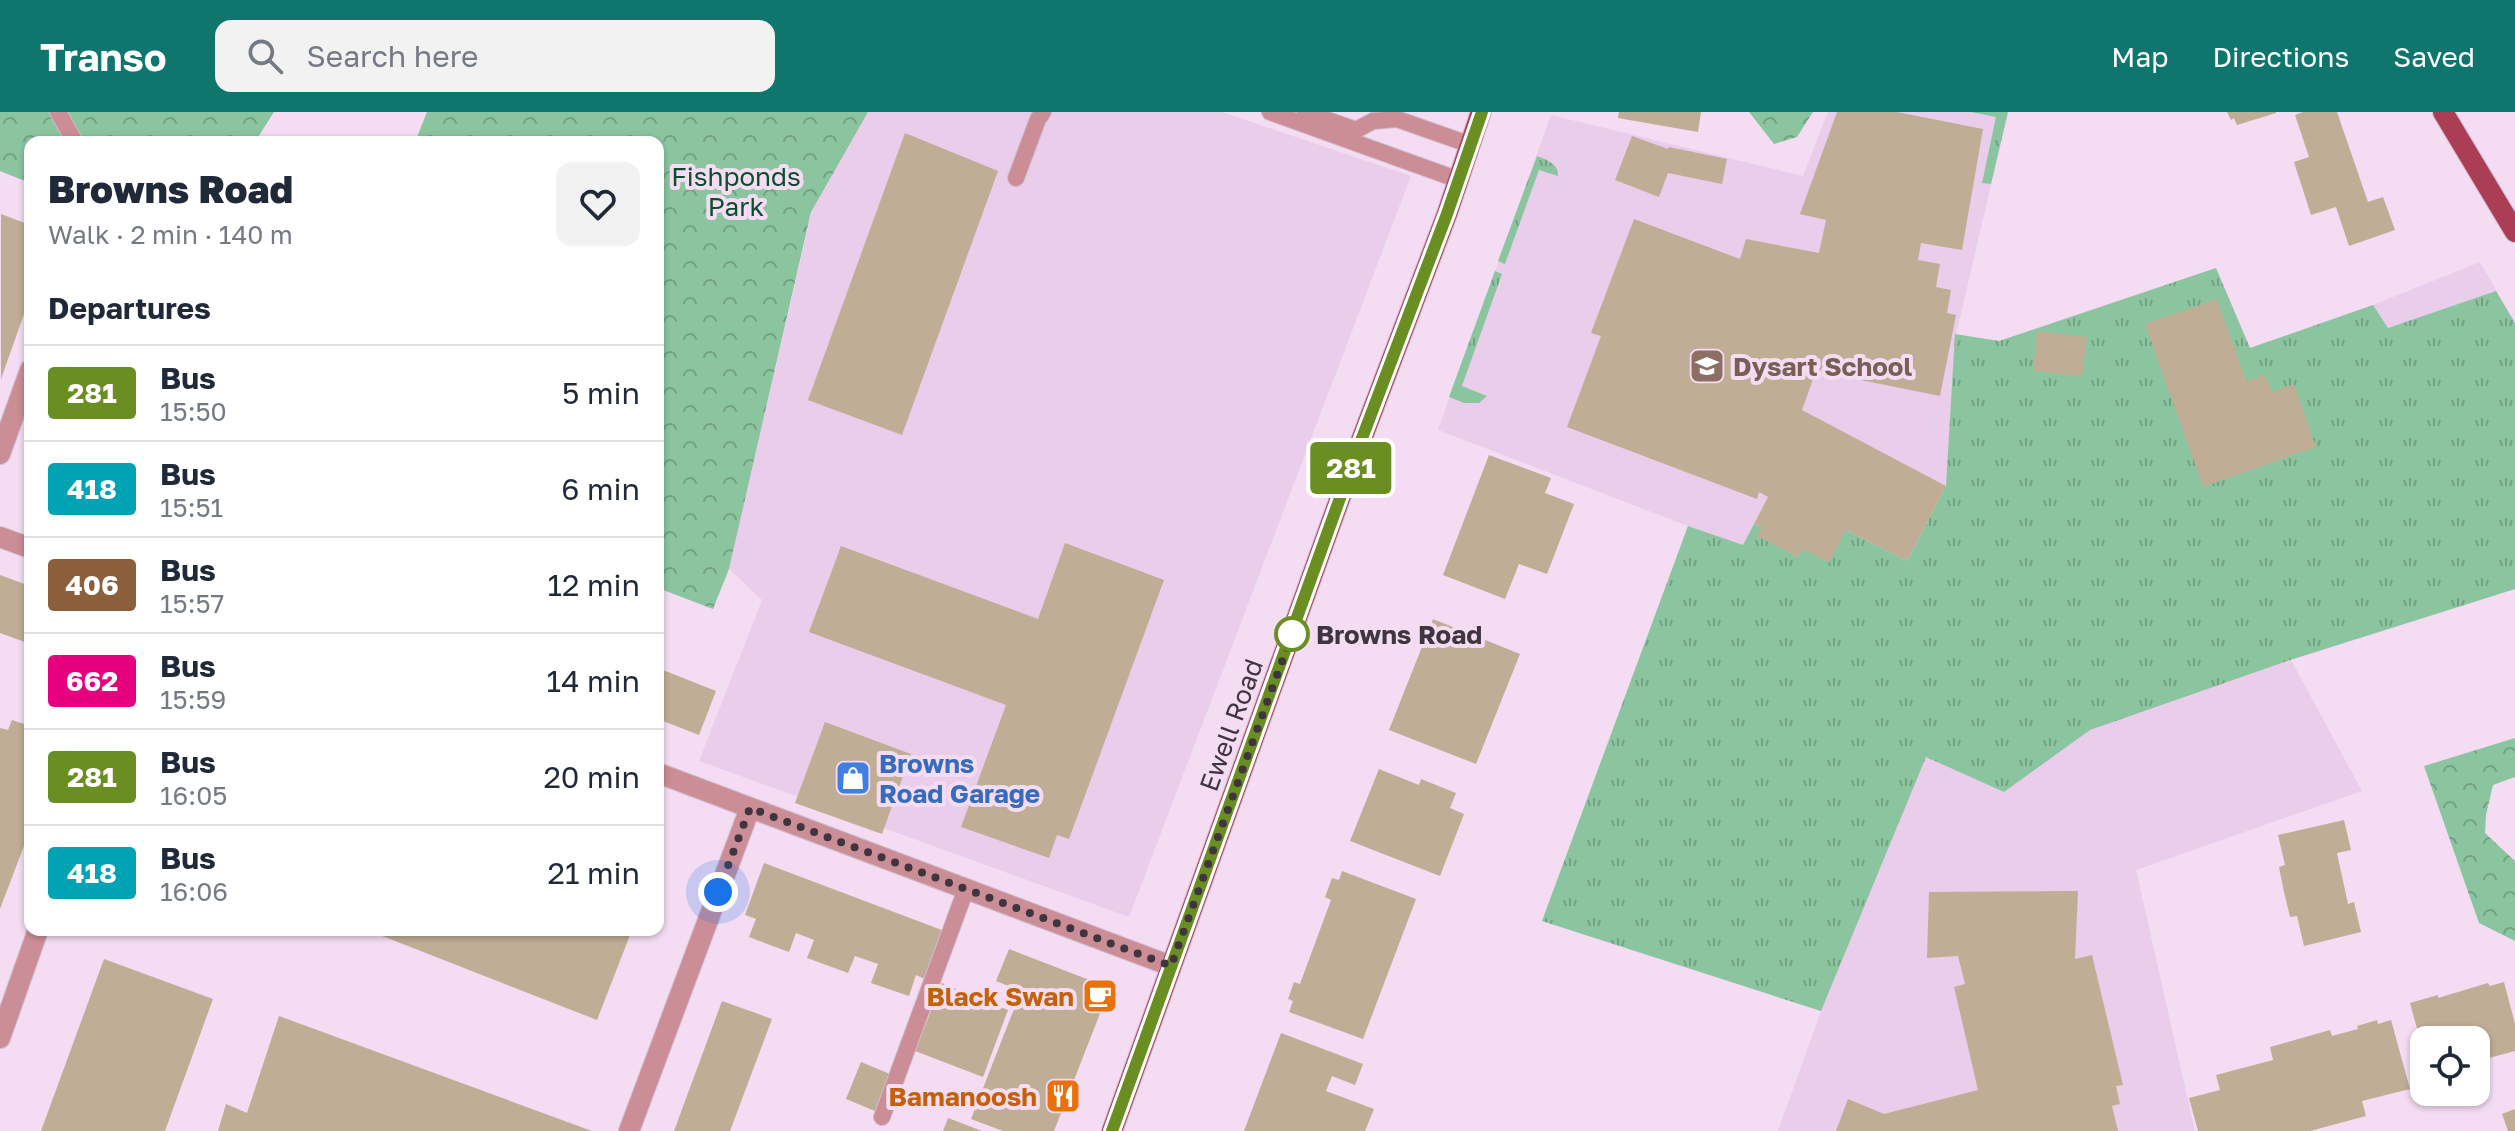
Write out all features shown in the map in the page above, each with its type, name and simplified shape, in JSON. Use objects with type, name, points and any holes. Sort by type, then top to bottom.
[{"type":"main road","name":"Ewell Road","points":[[1112,1131],[1353,462],[1459,180],[1481,112]]},
{"type":"main road","points":[[2443,112],[2515,232]]},
{"type":"street","points":[[0,454],[24,387]]},
{"type":"street","points":[[0,537],[24,546]]},
{"type":"street","points":[[664,775],[1171,966]]},
{"type":"street","points":[[629,1131],[750,808]]},
{"type":"street","points":[[0,1038],[36,936]]},
{"type":"lane","points":[[58,112],[72,136]]},
{"type":"lane","points":[[1016,178],[1043,112]]},
{"type":"lane","points":[[1270,112],[1459,180]]},
{"type":"lane","points":[[1305,112],[1356,130],[1373,121],[1397,119],[1471,145]]},
{"type":"lane","points":[[882,1117],[966,889]]},
{"type":"shaded area","points":[[835,112],[1222,112],[1411,176],[1129,917],[699,761],[762,600],[729,569]]},
{"type":"shaded area","points":[[1828,112],[2008,112],[1956,335],[1999,341],[2216,268],[2250,348],[2373,305],[2480,262],[2515,323],[2515,589],[2291,660],[2362,791],[2136,870],[2195,1131],[1778,1131],[1821,1011],[1542,921],[1688,526],[1438,430],[1551,115],[1803,176]]},
{"type":"green space","points":[[0,112],[274,112],[259,136],[24,136],[24,181],[0,171]]},
{"type":"green space","name":"Fishponds Park","points":[[427,112],[868,112],[811,212],[729,569],[713,609],[664,590],[664,136],[417,136]]},
{"type":"green space","points":[[1749,112],[1813,112],[1797,137],[1774,144]]},
{"type":"green space","points":[[1971,112],[2008,112],[1991,184],[1982,183],[1996,117]]},
{"type":"green space","points":[[1537,156],[1554,165],[1558,176],[1539,170],[1505,264],[1498,261]]},
{"type":"green space","points":[[2216,268],[2250,348],[2373,305],[2388,328],[2496,291],[2515,323],[2515,589],[2290,660],[2090,730],[2004,792],[1926,757],[1821,1011],[1542,921],[1688,526],[1743,545],[1754,524],[1762,527],[1758,536],[1798,557],[1803,549],[1846,530],[1907,561],[1946,486],[1955,334],[1999,341]]},
{"type":"green space","points":[[1495,271],[1502,274],[1462,386],[1487,396],[1479,403],[1464,403],[1449,397]]},
{"type":"green space","points":[[2515,738],[2515,777],[2493,785],[2485,833],[2515,861],[2515,941],[2479,923],[2424,766]]},
{"type":"building","points":[[1619,112],[1701,112],[1698,132],[1618,118]]},
{"type":"building","points":[[1837,112],[1897,112],[1983,129],[1962,250],[1921,243],[1918,260],[1940,264],[1936,287],[1951,290],[1947,313],[1956,315],[1940,396],[1816,371],[1802,410],[1946,486],[1907,561],[1846,530],[1829,563],[1803,549],[1798,557],[1757,536],[1762,527],[1754,524],[1768,497],[1759,492],[1757,499],[1567,427],[1601,336],[1591,333],[1634,219],[1740,259],[1746,239],[1819,253],[1826,220],[1800,214]]},
{"type":"building","points":[[2227,112],[2276,112],[2276,113],[2237,125]]},
{"type":"building","points":[[2303,112],[2337,112],[2368,202],[2383,197],[2395,230],[2349,246],[2336,207],[2311,215],[2294,162],[2309,157],[2295,115]]},
{"type":"building","points":[[905,133],[998,171],[902,435],[808,400]]},
{"type":"building","points":[[1632,136],[1668,149],[1727,159],[1722,184],[1668,173],[1659,197],[1615,180]]},
{"type":"building","points":[[1,214],[24,223],[24,314],[1,379]]},
{"type":"building","points":[[2217,299],[2246,381],[2265,375],[2272,392],[2294,384],[2316,447],[2203,487],[2145,324]]},
{"type":"building","points":[[2037,331],[2087,337],[2082,376],[2033,371]]},
{"type":"building","points":[[1489,455],[1551,478],[1545,493],[1574,504],[1547,574],[1519,564],[1505,599],[1443,575]]},
{"type":"building","points":[[1065,543],[1164,580],[1069,839],[1057,835],[1049,858],[961,827],[1006,705],[809,632],[841,546],[1038,619]]},
{"type":"building","points":[[0,575],[24,584],[24,642],[0,633]]},
{"type":"building","points":[[1433,619],[1520,654],[1476,764],[1389,730]]},
{"type":"building","points":[[664,670],[716,691],[699,735],[664,721]]},
{"type":"building","points":[[12,720],[24,724],[24,846],[0,909],[0,728],[8,730]]},
{"type":"building","name":"Browns Road Garage","points":[[825,722],[911,754],[882,834],[795,803]]},
{"type":"building","points":[[1379,769],[1419,785],[1421,779],[1456,793],[1450,808],[1464,814],[1440,876],[1350,841]]},
{"type":"building","points":[[2344,820],[2351,850],[2337,853],[2348,904],[2354,902],[2361,932],[2304,946],[2297,916],[2290,917],[2284,892],[2279,867],[2285,865],[2278,835]]},
{"type":"building","points":[[764,863],[947,932],[929,981],[916,975],[909,996],[871,983],[878,964],[855,956],[848,973],[807,958],[814,940],[796,933],[789,952],[749,937],[756,919],[745,915]]},
{"type":"building","points":[[1342,871],[1416,899],[1363,1039],[1289,1012],[1293,1001],[1288,999],[1294,982],[1300,984],[1331,900],[1325,897],[1332,878],[1339,880]]},
{"type":"building","points":[[2078,891],[2075,959],[2092,955],[2123,1085],[2116,1086],[2120,1104],[2112,1106],[2118,1131],[1836,1131],[1848,1099],[1884,1114],[1978,1090],[1954,987],[1965,984],[1958,956],[1927,958],[1929,892]]},
{"type":"building","points":[[382,936],[630,936],[597,1020]]},
{"type":"building","points":[[1009,949],[1110,988],[1054,1131],[1003,1131],[971,1119],[1021,991],[996,981]]},
{"type":"building","points":[[104,959],[213,999],[165,1131],[41,1131]]},
{"type":"building","points":[[2504,982],[2515,1024],[2515,1051],[2490,1058],[2490,1026],[2416,1026],[2410,1003],[2488,983],[2490,986]]},
{"type":"building","points":[[942,983],[1008,1010],[983,1077],[915,1051]]},
{"type":"building","points":[[722,1001],[772,1019],[730,1131],[674,1131]]},
{"type":"building","points":[[279,1016],[592,1131],[218,1131],[226,1104],[247,1113]]},
{"type":"building","points":[[2377,1020],[2378,1024],[2391,1020],[2410,1089],[2362,1101],[2366,1116],[2310,1131],[2198,1131],[2189,1098],[2220,1090],[2216,1075],[2273,1060],[2270,1047],[2330,1030],[2332,1036],[2358,1029],[2357,1026]]},
{"type":"building","points":[[1281,1033],[1363,1064],[1355,1085],[1332,1076],[1326,1091],[1374,1109],[1365,1131],[1244,1131]]},
{"type":"building","points":[[861,1062],[890,1074],[875,1111],[846,1099]]},
{"type":"building","points":[[2515,1109],[2515,1131],[2508,1131],[2502,1114]]},
{"type":"building","points":[[948,1118],[982,1131],[943,1131]]},
{"type":"bus line","name":"281","points":[[1112,1131],[1482,112]]},
{"type":"place","name":"Dysart School","points":[[1707,366]]},
{"type":"place","name":"Browns Road","points":[[1292,634]]},
{"type":"place","name":"Browns Road Garage","points":[[853,778]]},
{"type":"place","name":"Black Swan","points":[[1100,996]]},
{"type":"place","name":"Bamanoosh","points":[[1063,1096]]},
{"type":"route","points":[[718,892],[750,808],[1171,966],[1292,634]]}]
